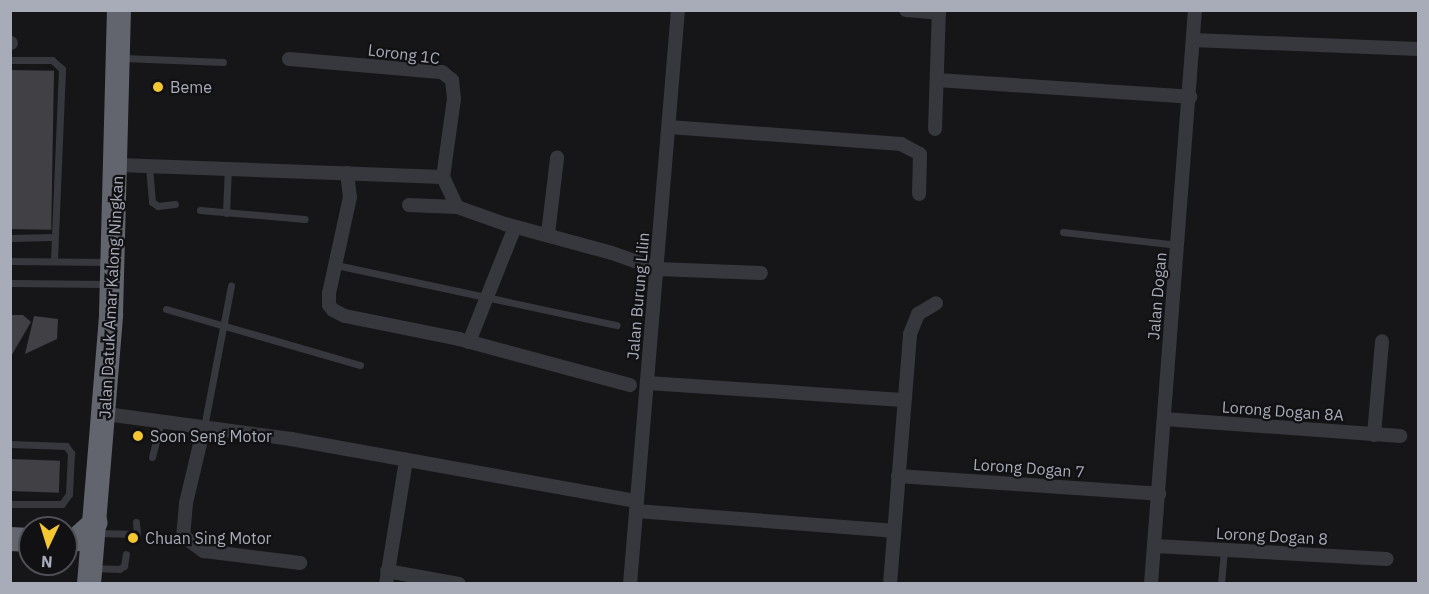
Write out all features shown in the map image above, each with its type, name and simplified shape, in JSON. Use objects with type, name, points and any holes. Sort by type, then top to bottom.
[{"type":"highway","name":"Jalan Datuk Amar Kalong Ningkan","points":[[90,576],[106,414],[118,165],[119,10]]},
{"type":"highway","points":[[78,538],[96,527]]},
{"type":"highway","points":[[78,560],[90,576]]},
{"type":"street","name":"Jalan Burung Lilin","points":[[630,584],[678,10]]},
{"type":"street","points":[[906,10],[939,12],[935,129]]},
{"type":"street","name":"Jalan Dogan","points":[[1151,584],[1195,10]]},
{"type":"street","points":[[1193,40],[1419,49]]},
{"type":"street","name":"Lorong 1C","points":[[289,59],[442,72],[452,80],[454,99],[444,177]]},
{"type":"street","points":[[937,80],[1190,97]]},
{"type":"street","points":[[669,127],[901,144],[920,154],[919,194]]},
{"type":"street","points":[[548,234],[557,158]]},
{"type":"street","points":[[118,165],[228,167],[444,177],[457,207]]},
{"type":"street","points":[[347,173],[350,197],[329,293],[328,305],[333,309],[345,316],[469,342],[630,385]]},
{"type":"street","points":[[409,205],[457,207],[657,269],[761,273]]},
{"type":"street","points":[[469,342],[515,226]]},
{"type":"street","points":[[890,584],[902,400],[913,321],[936,303]]},
{"type":"street","points":[[1374,435],[1382,341]]},
{"type":"street","points":[[648,383],[902,400]]},
{"type":"street","points":[[106,414],[204,427],[406,460],[636,506],[893,531]]},
{"type":"street","name":"Lorong Dogan 8A","points":[[1164,419],[1400,436]]},
{"type":"street","points":[[204,427],[186,503],[183,536],[204,551],[300,563]]},
{"type":"street","points":[[406,460],[387,577],[459,584]]},
{"type":"street","name":"Lorong Dogan 7","points":[[898,476],[1159,494]]},
{"type":"street","name":"Lorong Dogan 8","points":[[1155,546],[1387,559]]},
{"type":"lane","points":[[120,58],[223,62]]},
{"type":"lane","points":[[10,60],[52,60],[62,69],[54,259]]},
{"type":"lane","points":[[149,167],[152,202],[158,206],[175,204]]},
{"type":"lane","points":[[226,213],[228,167]]},
{"type":"lane","points":[[200,210],[304,219]]},
{"type":"lane","points":[[1064,232],[1178,245]]},
{"type":"lane","points":[[10,238],[54,237]]},
{"type":"lane","points":[[10,261],[54,259],[112,273]]},
{"type":"lane","points":[[336,265],[488,294],[616,325]]},
{"type":"lane","points":[[10,283],[112,273]]},
{"type":"lane","points":[[204,427],[231,286]]},
{"type":"lane","points":[[166,309],[360,365]]},
{"type":"lane","points":[[152,457],[161,422]]},
{"type":"lane","points":[[10,444],[66,446],[71,453],[69,494],[62,504],[10,504]]},
{"type":"lane","points":[[96,527],[137,534],[136,522]]},
{"type":"lane","points":[[1221,584],[1224,549]]},
{"type":"lane","points":[[90,576],[124,566],[126,554]]},
{"type":"building","points":[[10,70],[54,71],[51,230],[10,229]]},
{"type":"building","points":[[10,315],[23,315],[31,322],[10,358]]},
{"type":"building","points":[[34,316],[58,319],[57,339],[25,354]]},
{"type":"building","points":[[10,459],[60,461],[59,493],[10,491]]},
{"type":"place","name":"Beme","points":[[158,87]]},
{"type":"place","name":"Soon Seng Motor","points":[[138,436]]},
{"type":"place","name":"Chuan Sing Motor","points":[[133,538]]}]
